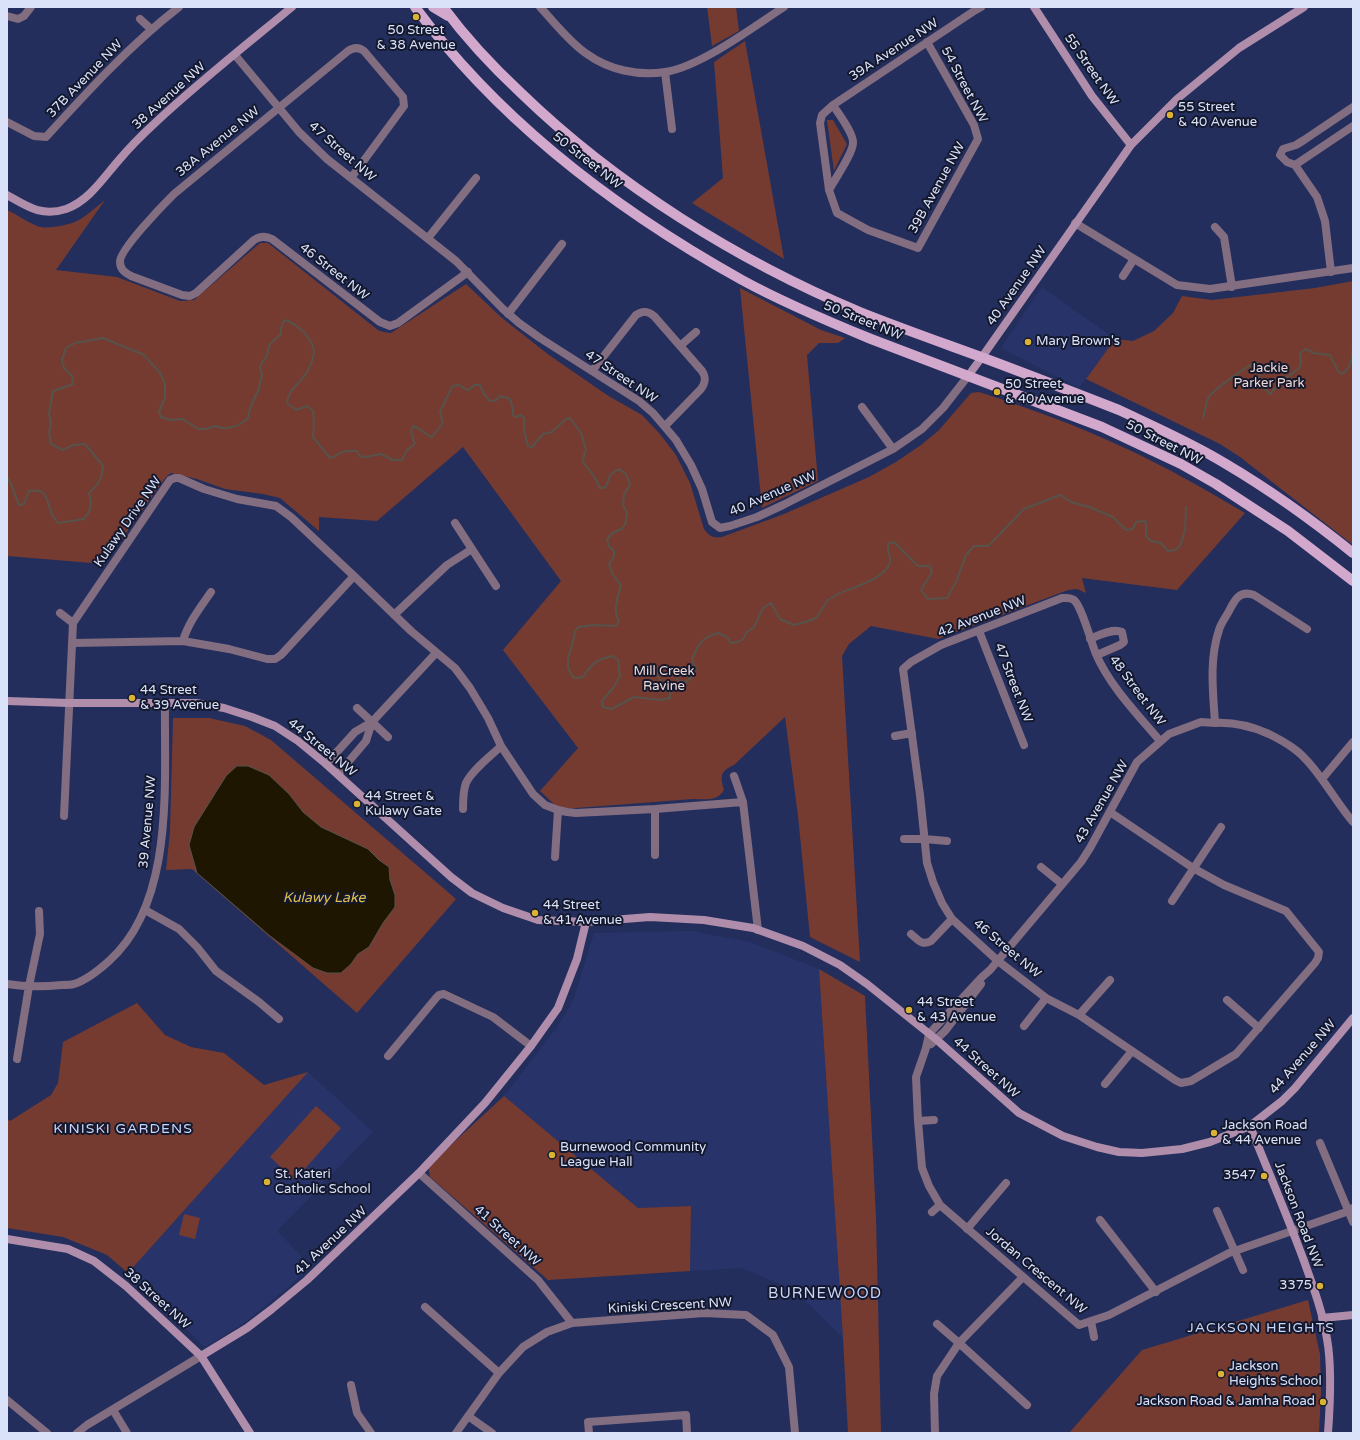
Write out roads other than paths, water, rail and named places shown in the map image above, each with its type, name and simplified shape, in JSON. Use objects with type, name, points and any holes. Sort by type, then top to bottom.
[{"type":"main road","name":"50 Street NW","points":[[415,7],[454,56],[508,112],[602,190],[666,234],[743,280],[800,309],[871,340],[1102,427],[1180,464],[1228,492],[1288,531],[1353,581]]},
{"type":"main road","points":[[433,7],[450,17]]},
{"type":"main road","name":"50 Street NW","points":[[443,7],[450,17],[503,76],[536,108],[602,163],[664,207],[727,246],[786,278],[874,317],[1119,410],[1161,430],[1217,459],[1256,482],[1322,528],[1353,553]]},
{"type":"street","points":[[8,17],[18,19],[24,16],[31,7]]},
{"type":"street","name":"37B Avenue NW","points":[[7,122],[34,136],[46,137],[97,82],[151,29],[179,7]]},
{"type":"street","name":"38 Avenue NW","points":[[7,195],[36,210],[51,212],[68,209],[75,206],[89,194],[154,123],[292,7]]},
{"type":"street","points":[[540,7],[586,54],[610,67],[635,73],[665,72],[690,65],[720,48],[784,7]]},
{"type":"street","name":"39A Avenue NW","points":[[829,190],[820,128],[822,115],[833,104],[981,7]]},
{"type":"street","name":"55 Street NW","points":[[1034,7],[1092,96],[1131,145]]},
{"type":"street","name":"40 Avenue NW","points":[[715,526],[725,528],[770,512],[893,449],[922,429],[943,408],[982,358],[1131,145],[1177,99],[1239,48],[1304,7]]},
{"type":"street","points":[[140,19],[151,29]]},
{"type":"street","name":"54 Street NW","points":[[927,42],[974,125],[978,139]]},
{"type":"street","name":"38A Avenue NW","points":[[190,296],[182,295],[124,272],[120,262],[123,253],[139,232],[166,202],[200,172],[348,51],[358,48],[364,51],[403,98],[404,106],[351,178]]},
{"type":"street","name":"47 Street NW","points":[[235,55],[299,132],[319,153],[428,238],[468,272],[508,314],[540,338],[639,401],[665,426],[681,447],[693,469],[702,489],[710,518],[715,526]]},
{"type":"street","points":[[665,72],[672,129]]},
{"type":"street","points":[[829,190],[850,153],[854,142],[833,104]]},
{"type":"street","points":[[1331,272],[1325,221],[1317,197],[1295,165],[1287,162],[1280,155],[1283,149],[1300,143],[1353,107]]},
{"type":"street","points":[[1295,165],[1353,126]]},
{"type":"street","name":"39B Avenue NW","points":[[829,190],[836,213],[868,230],[918,248],[978,139]]},
{"type":"street","points":[[428,238],[476,178]]},
{"type":"street","points":[[1075,223],[1177,285],[1210,289],[1232,287],[1353,268]]},
{"type":"street","points":[[1215,227],[1224,238],[1232,287]]},
{"type":"street","name":"46 Street NW","points":[[190,296],[196,293],[254,240],[264,236],[272,240],[380,322],[390,326],[398,323],[468,272]]},
{"type":"street","points":[[508,314],[562,244]]},
{"type":"street","points":[[1123,276],[1134,259]]},
{"type":"street","points":[[592,371],[633,318],[638,313],[644,311],[649,312],[702,370],[705,377],[701,389],[665,426]]},
{"type":"street","points":[[680,346],[696,332]]},
{"type":"street","points":[[862,407],[893,449]]},
{"type":"street","name":"Kulawy Drive NW","points":[[73,623],[170,480],[179,478],[204,489],[276,506],[291,517],[394,615],[455,668],[470,688],[488,718],[501,746],[533,794],[545,805],[558,810],[576,813],[655,809],[743,802]]},
{"type":"street","points":[[456,523],[496,586]]},
{"type":"street","points":[[394,615],[447,565],[472,549]]},
{"type":"street","points":[[73,643],[183,641],[229,649],[267,659],[276,659],[354,576]]},
{"type":"street","points":[[183,641],[192,619],[211,592]]},
{"type":"street","points":[[1215,723],[1212,672],[1214,649],[1219,629],[1231,606],[1241,595],[1247,593],[1254,595],[1307,629]]},
{"type":"street","name":"42 Avenue NW","points":[[903,669],[911,662],[941,645],[1062,598],[1073,600]]},
{"type":"street","name":"48 Street NW","points":[[1073,600],[1080,608],[1090,639],[1103,669],[1160,741]]},
{"type":"street","points":[[60,613],[73,623],[64,816]]},
{"type":"street","name":"48 Street NW","points":[[1090,639],[1113,630],[1122,632],[1124,642],[1097,655]]},
{"type":"street","name":"47 Street NW","points":[[979,631],[1024,744]]},
{"type":"street","points":[[326,764],[355,732],[372,722],[436,653]]},
{"type":"street","name":"46 Street NW","points":[[903,669],[927,863],[942,903],[952,918],[998,961],[1046,998],[1079,1015],[1181,1083],[1191,1081],[1236,1054],[1259,1028]]},
{"type":"street","name":"44 Street NW","points":[[7,701],[69,703],[196,703],[224,708],[275,726],[298,741],[338,774],[451,877],[472,893],[503,908],[538,920],[586,922],[650,917],[704,920],[758,930],[803,946],[840,965],[867,984],[937,1040],[1019,1113],[1063,1136],[1097,1147],[1119,1152],[1142,1154],[1170,1151],[1210,1142],[1250,1126]]},
{"type":"street","name":"39 Avenue NW","points":[[28,986],[74,984],[98,971],[114,957],[125,944],[145,910],[158,866],[164,803],[165,704]]},
{"type":"street","points":[[357,708],[388,737]]},
{"type":"street","points":[[338,774],[366,741],[372,722]]},
{"type":"street","name":"43 Avenue NW","points":[[929,1034],[998,961],[1062,884],[1085,855],[1138,762],[1169,734],[1200,722],[1238,723],[1254,727],[1294,748],[1322,779],[1344,812],[1353,822]]},
{"type":"street","points":[[895,736],[912,733]]},
{"type":"street","points":[[1322,779],[1353,742]]},
{"type":"street","points":[[463,809],[464,791],[467,782],[472,774],[501,746]]},
{"type":"street","points":[[734,776],[743,802],[758,930]]},
{"type":"street","points":[[654,855],[655,809]]},
{"type":"street","points":[[555,857],[558,810]]},
{"type":"street","points":[[1110,812],[1193,868],[1224,885],[1286,911],[1319,952],[1315,963],[1259,1028],[1227,1000]]},
{"type":"street","points":[[1172,901],[1221,827]]},
{"type":"street","points":[[904,840],[925,839],[947,841]]},
{"type":"street","points":[[1041,867],[1062,884]]},
{"type":"street","points":[[1286,911],[1291,904]]},
{"type":"street","points":[[145,910],[179,929],[198,947],[216,971],[259,1002],[279,1019]]},
{"type":"street","points":[[17,1059],[28,986],[40,934],[39,911]]},
{"type":"street","points":[[911,934],[922,943],[927,943],[931,941],[952,918]]},
{"type":"street","name":"41 Avenue NW","points":[[77,1433],[87,1425],[247,1328],[286,1298],[315,1273],[419,1173],[485,1103],[531,1046],[558,1008],[577,959],[586,922]]},
{"type":"street","name":"43 Avenue NW","points":[[937,1040],[985,979],[990,970]]},
{"type":"street","points":[[1079,1015],[1110,980]]},
{"type":"street","points":[[7,984],[28,986]]},
{"type":"street","points":[[388,1056],[439,995],[444,994],[484,1011],[531,1046]]},
{"type":"street","points":[[1024,1026],[1046,998]]},
{"type":"street","name":"44 Avenue NW","points":[[1250,1126],[1282,1101],[1295,1088],[1353,1018]]},
{"type":"street","name":"Jordan Crescent NW","points":[[929,1034],[916,1078],[918,1121],[922,1168],[940,1205],[1079,1325],[1109,1315],[1235,1251],[1351,1210]]},
{"type":"street","points":[[926,1048],[937,1040]]},
{"type":"street","points":[[1106,1084],[1132,1051]]},
{"type":"street","points":[[918,1121],[934,1120]]},
{"type":"street","name":"Jackson Road NW","points":[[1250,1126],[1311,1281],[1328,1339],[1328,1433]]},
{"type":"street","points":[[1320,1143],[1351,1210],[1353,1222]]},
{"type":"street","name":"41 Street NW","points":[[419,1173],[538,1280],[572,1323]]},
{"type":"street","name":"Jordan Crescent NW","points":[[967,1229],[1006,1183]]},
{"type":"street","points":[[932,1212],[940,1205]]},
{"type":"street","points":[[1217,1212],[1243,1270]]},
{"type":"street","points":[[1100,1220],[1156,1292]]},
{"type":"street","name":"38 Street NW","points":[[7,1239],[68,1249],[94,1261],[126,1286],[202,1356],[250,1433]]},
{"type":"street","points":[[935,1433],[934,1394],[937,1376],[959,1343],[1023,1277]]},
{"type":"street","points":[[425,1307],[499,1373]]},
{"type":"street","name":"Kiniski Crescent NW","points":[[456,1433],[499,1373],[523,1348],[547,1332],[572,1323],[704,1314],[746,1315],[773,1335],[789,1367],[795,1433]]},
{"type":"street","points":[[1322,1318],[1353,1315]]},
{"type":"street","name":"Jordan Crescent NW","points":[[1091,1321],[1094,1337]]},
{"type":"street","points":[[937,1324],[1027,1405]]},
{"type":"street","points":[[351,1385],[357,1413],[371,1433]]},
{"type":"street","points":[[7,1400],[47,1433]]},
{"type":"street","points":[[113,1410],[127,1433]]},
{"type":"street","points":[[589,1433],[588,1422],[686,1415],[687,1433]]},
{"type":"street","points":[[468,1416],[492,1433]]},
{"type":"water","name":"Kulawy Lake","points":[[237,766],[248,766],[269,775],[289,794],[303,812],[321,827],[368,849],[389,867],[390,880],[395,895],[395,907],[383,923],[369,947],[358,954],[351,964],[341,973],[327,973],[313,968],[270,936],[197,873],[189,845],[194,827],[226,776]]},
{"type":"waterway","points":[[7,477],[19,505],[24,504],[29,491],[40,491],[47,499],[53,516],[58,523],[84,519],[90,510],[91,504],[89,493],[99,481],[102,475],[103,466],[85,444],[73,445],[63,450],[51,444],[49,432],[51,424],[49,414],[53,391],[73,384],[72,376],[64,368],[62,360],[66,348],[75,343],[103,338],[144,355],[160,373],[165,384],[165,398],[159,411],[161,417],[171,420],[183,419],[198,429],[206,429],[215,426],[228,428],[233,427],[248,418],[250,409],[259,388],[262,374],[260,367],[266,358],[270,344],[281,334],[283,322],[286,320],[295,325],[308,337],[314,352],[307,372],[292,390],[287,403],[296,410],[307,406],[313,411],[313,437],[330,458],[344,451],[357,451],[360,456],[366,457],[381,454],[393,460],[402,460],[407,450],[415,444],[411,432],[413,426],[432,437],[443,423],[440,412],[452,387],[459,385],[469,390],[474,385],[480,385],[484,394],[490,401],[496,400],[500,396],[510,399],[513,415],[516,417],[521,415],[524,418],[524,430],[528,446],[532,447],[543,434],[552,432],[566,419],[570,418],[581,433],[586,450],[582,461],[594,476],[600,488],[605,488],[611,474],[619,469],[626,474],[630,484],[624,495],[623,505],[627,513],[626,522],[622,529],[613,533],[607,540],[609,546],[614,551],[614,556],[609,565],[613,575],[621,585],[616,608],[619,622],[615,626],[595,625],[578,627],[575,631],[568,661],[570,672],[574,678],[583,677],[589,668],[599,660],[613,656],[618,660],[620,676],[613,688],[602,701],[603,707],[612,709],[634,697],[660,700],[670,698],[670,693],[660,680],[657,672],[663,666],[668,667],[679,681],[686,682],[692,677],[696,669],[692,659],[704,639],[718,633],[727,637],[731,643],[738,642],[743,639],[747,632],[754,627],[763,608],[771,603],[780,619],[794,625],[806,622],[816,618],[828,600],[840,593]]},
{"type":"waterway","points":[[1203,418],[1209,397],[1217,389],[1245,368],[1255,363],[1261,365],[1263,368],[1259,379],[1266,391],[1270,394],[1280,383],[1299,368],[1301,363],[1300,353],[1305,349],[1314,353],[1330,355],[1338,371],[1342,374],[1346,371],[1350,364],[1353,343]]},
{"type":"waterway","points":[[843,592],[870,581],[883,573],[890,562],[888,544],[894,542],[918,566],[930,566],[932,572],[921,590],[928,599],[947,598],[956,582],[966,555],[974,546],[988,546],[1024,509],[1060,495],[1071,502],[1089,507],[1113,517],[1126,530],[1133,529],[1136,522],[1146,522],[1146,536],[1151,541],[1161,543],[1168,551],[1175,550],[1181,543],[1185,531],[1186,507]]},
{"type":"place","name":"50 Street & 38 Avenue","points":[[416,17]]},
{"type":"place","name":"55 Street & 40 Avenue","points":[[1170,115]]},
{"type":"place","name":"Mary Brown's","points":[[1028,342]]},
{"type":"place","name":"50 Street & 40 Avenue","points":[[997,392]]},
{"type":"place","name":"44 Street & 39 Avenue","points":[[132,698]]},
{"type":"place","name":"44 Street & Kulawy Gate","points":[[357,804]]},
{"type":"place","name":"44 Street & 41 Avenue","points":[[535,913]]},
{"type":"place","name":"44 Street & 43 Avenue","points":[[909,1010]]},
{"type":"place","name":"Jackson Road & 44 Avenue","points":[[1214,1133]]},
{"type":"place","name":"Burnewood Community League Hall","points":[[552,1155]]},
{"type":"place","name":"3547","points":[[1264,1176]]},
{"type":"place","name":"St. Kateri Catholic School","points":[[267,1182]]},
{"type":"place","name":"3375","points":[[1320,1286]]},
{"type":"place","name":"Jackson Heights School","points":[[1221,1374]]},
{"type":"place","name":"Jackson Road & Jamha Road","points":[[1323,1402]]},
{"type":"district","name":"KINISKI GARDENS","points":[[123,1129]]},
{"type":"district","name":"BURNEWOOD","points":[[825,1294]]},
{"type":"district","name":"JACKSON HEIGHTS","points":[[1261,1328]]},
{"type":"park label","name":"Jackie Parker Park","points":[[1269,376]]},
{"type":"park label","name":"Mill Creek Ravine","points":[[664,680]]}]
